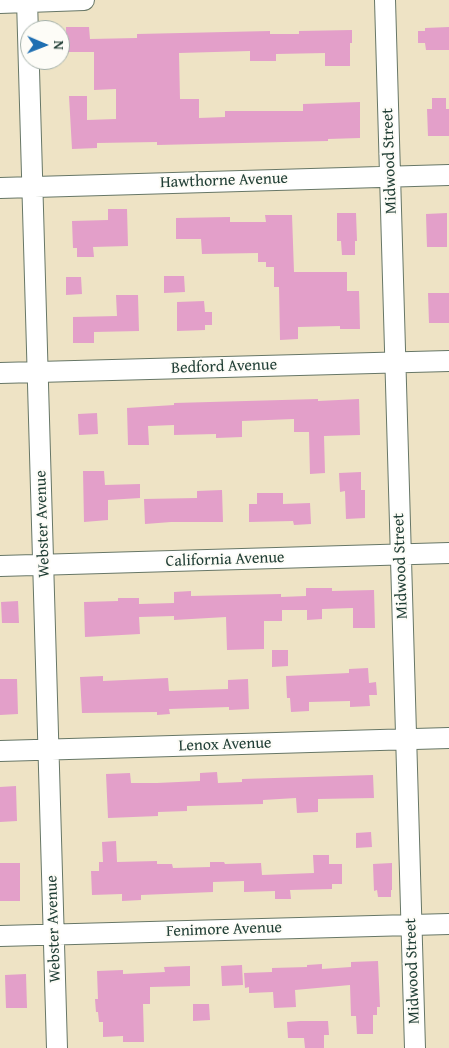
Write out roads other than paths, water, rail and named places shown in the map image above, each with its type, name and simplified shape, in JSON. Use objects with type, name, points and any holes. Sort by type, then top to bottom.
[{"type":"street","points":[[0,2],[84,0]]},
{"type":"street","name":"Midwood Street","points":[[385,0],[415,1048]]},
{"type":"street","name":"Webster Avenue","points":[[27,1],[57,1048]]},
{"type":"street","name":"Hawthorne Avenue","points":[[0,188],[449,175]]},
{"type":"street","name":"Bedford Avenue","points":[[0,373],[449,361]]},
{"type":"street","name":"California Avenue","points":[[0,566],[449,553]]},
{"type":"street","name":"Lenox Avenue","points":[[0,752],[449,738]]},
{"type":"street","name":"Fenimore Avenue","points":[[0,936],[449,924]]}]
